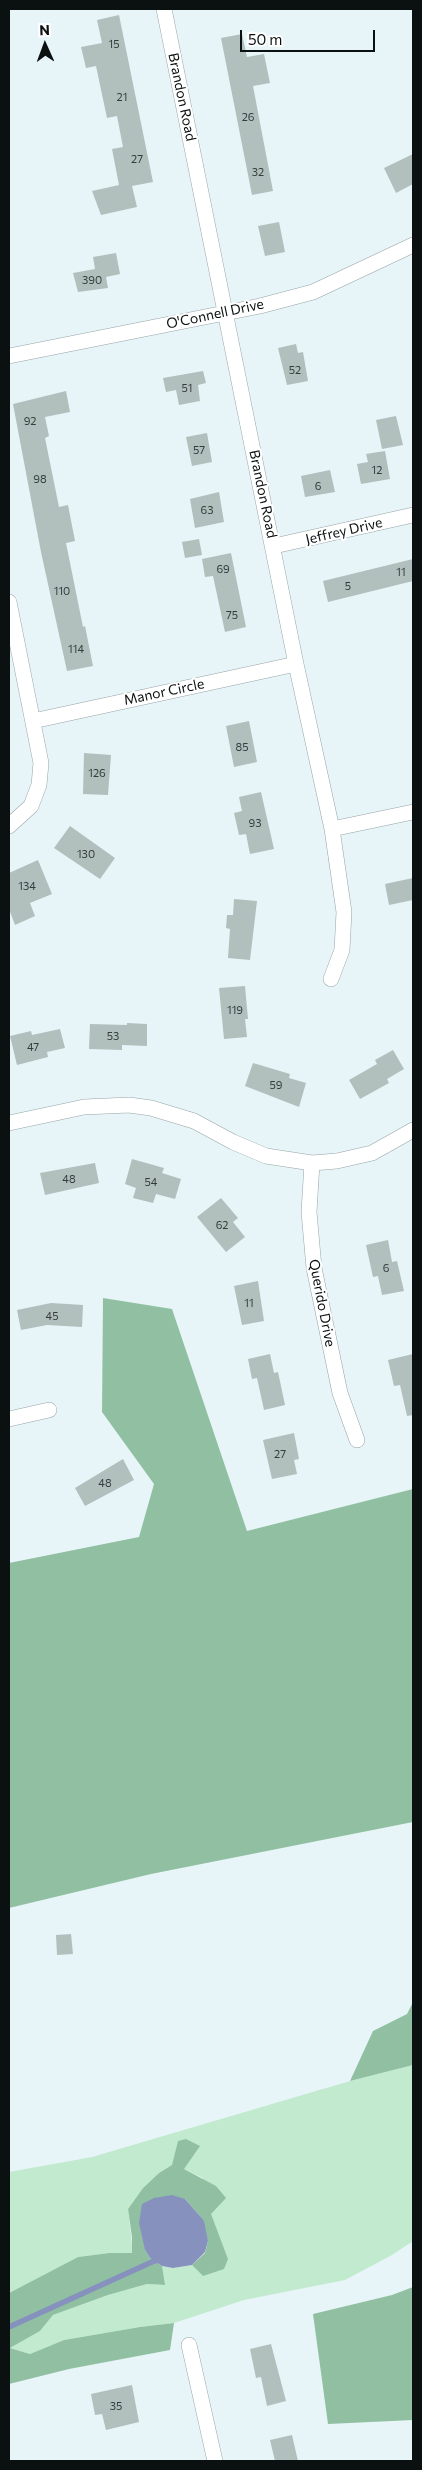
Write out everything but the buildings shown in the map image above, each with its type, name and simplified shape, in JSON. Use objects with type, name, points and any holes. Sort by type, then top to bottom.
[{"type":"street","name":"Brandon Road","points":[[164,9],[274,546],[296,664],[332,829],[344,912],[342,950],[331,979]]},
{"type":"street","name":"O'Connell Drive","points":[[9,356],[226,313],[313,292],[413,245]]},
{"type":"street","name":"Jeffrey Drive","points":[[274,546],[413,515]]},
{"type":"street","points":[[9,602],[41,762],[39,785],[31,806],[9,826]]},
{"type":"street","name":"Manor Circle","points":[[33,721],[296,664]]},
{"type":"street","points":[[332,829],[413,812]]},
{"type":"street","points":[[9,1123],[84,1107],[106,1105],[144,1107],[173,1113],[194,1121],[241,1146],[266,1156],[312,1163],[337,1161],[372,1152],[413,1130]]},
{"type":"street","name":"Querido Drive","points":[[312,1163],[309,1212],[314,1268],[340,1393],[357,1440]]},
{"type":"street","points":[[9,1419],[49,1410]]},
{"type":"street","points":[[189,2345],[215,2461]]},
{"type":"green space","points":[[103,1298],[172,1309],[247,1531],[413,1489],[413,1822],[151,1874],[9,1908],[9,1563],[139,1537],[154,1484],[102,1412]]},
{"type":"green space","points":[[413,2002],[413,2065],[350,2081],[373,2031],[407,2014]]},
{"type":"green space","points":[[413,2065],[413,2241],[392,2255],[345,2280],[244,2300],[174,2323],[64,2340],[30,2354],[10,2348],[40,2331],[53,2315],[108,2295],[147,2284],[164,2285],[162,2266],[173,2268],[192,2265],[203,2276],[228,2259],[210,2214],[203,2178],[184,2169],[178,2141],[173,2165],[159,2173],[143,2188],[128,2209],[133,2253],[109,2253],[78,2257],[9,2293],[9,2172],[92,2157],[350,2081]]},
{"type":"green space","points":[[186,2139],[200,2146],[184,2169],[216,2186],[226,2198],[211,2214],[228,2259],[224,2269],[203,2276],[192,2265],[205,2253],[208,2241],[200,2216],[185,2199],[145,2250],[150,2258],[162,2266],[165,2285],[147,2284],[108,2295],[53,2315],[40,2331],[10,2348],[30,2354],[64,2340],[174,2323],[170,2350],[69,2369],[9,2384],[9,2293],[78,2257],[109,2253],[132,2253],[128,2209],[143,2188],[159,2173],[172,2165],[178,2141]]},
{"type":"green space","points":[[413,2287],[413,2420],[328,2424],[313,2314],[392,2295]]},
{"type":"water","points":[[172,2195],[185,2199],[204,2221],[208,2241],[205,2252],[192,2265],[173,2268],[162,2266],[150,2258],[145,2250],[139,2223],[142,2204],[154,2198]]},
{"type":"waterway","points":[[9,2327],[154,2261],[161,2260]]}]
